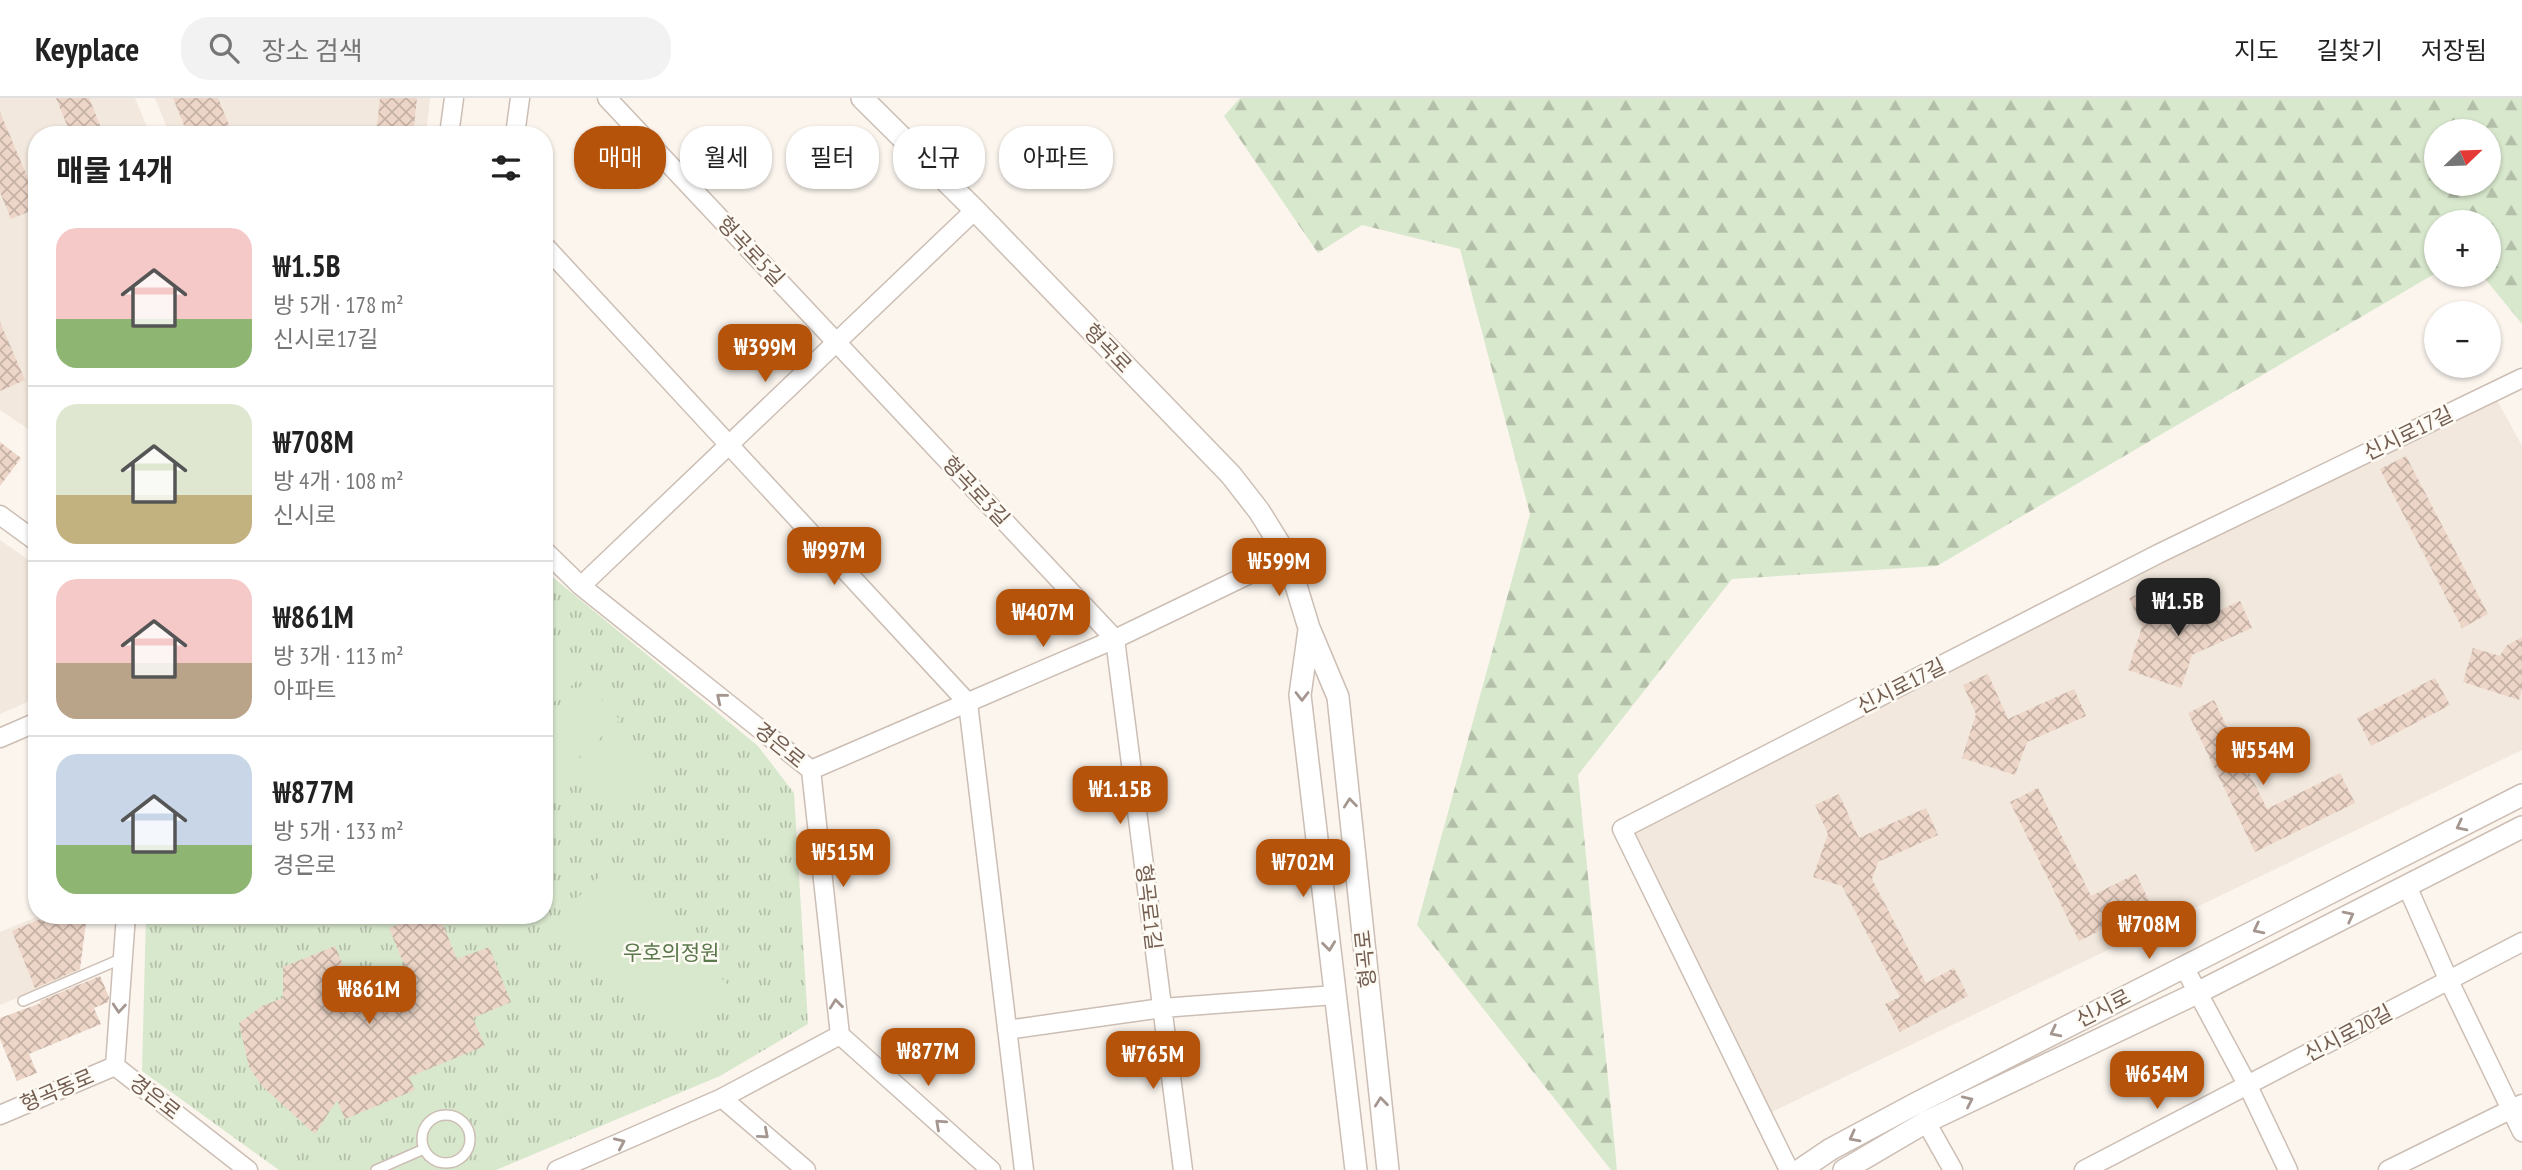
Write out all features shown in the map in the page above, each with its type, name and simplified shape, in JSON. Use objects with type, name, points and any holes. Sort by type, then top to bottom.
[{"type":"street","points":[[450,126],[454,98]]},
{"type":"street","points":[[516,126],[520,98]]},
{"type":"street","name":"형곡로5길","points":[[607,98],[837,342]]},
{"type":"street","name":"형곡로","points":[[862,98],[1231,475],[1259,511],[1287,556],[1310,628],[1338,697],[1388,1170]]},
{"type":"street","points":[[581,586],[975,211]]},
{"type":"street","points":[[553,255],[968,703],[1024,1170]]},
{"type":"street","name":"형곡로3길","points":[[837,342],[1115,639]]},
{"type":"street","name":"신시로17길","points":[[1789,1170],[1622,829],[2158,554],[2522,377]]},
{"type":"street","points":[[0,515],[28,535]]},
{"type":"street","points":[[811,770],[1115,639],[1287,556]]},
{"type":"street","name":"경은로","points":[[553,559],[581,586],[811,770],[840,1035]]},
{"type":"street","name":"형곡로","points":[[1310,628],[1300,695],[1356,1170]]},
{"type":"street","name":"형곡로1길","points":[[1115,639],[1162,1008]]},
{"type":"street","points":[[0,738],[28,726]]},
{"type":"street","name":"신시로","points":[[1800,1170],[1831,1149],[1917,1103],[2522,795]]},
{"type":"street","name":"신시로","points":[[1844,1170],[1926,1122],[2197,993],[2522,827]]},
{"type":"street","points":[[2407,886],[2448,979],[2517,1107],[2522,1132]]},
{"type":"street","name":"경은로","points":[[125,924],[115,1066],[248,1170]]},
{"type":"street","name":"신시로20길","points":[[2084,1170],[2522,942]]},
{"type":"street","points":[[2184,967],[2248,1086],[2288,1170]]},
{"type":"street","points":[[1007,1030],[1162,1008],[1335,995]]},
{"type":"street","points":[[1162,1008],[1183,1170]]},
{"type":"street","points":[[557,1170],[722,1098],[840,1035],[991,1170]]},
{"type":"street","name":"형곡동로","points":[[0,1115],[115,1066]]},
{"type":"street","points":[[722,1098],[806,1170]]},
{"type":"street","points":[[2388,1170],[2517,1107]]},
{"type":"street","points":[[1926,1122],[1953,1170]]},
{"type":"lane","points":[[23,1001],[123,958]]},
{"type":"lane","points":[[442,1115],[457,1118],[464,1123],[470,1137],[467,1152],[456,1166],[431,1159],[424,1149],[422,1138],[428,1123],[442,1115]]},
{"type":"lane","points":[[376,1170],[424,1149]]},
{"type":"shaded area","points":[[0,98],[135,98],[146,126],[28,126],[28,429],[0,410]]},
{"type":"shaded area","points":[[155,98],[430,98],[427,126],[166,126]]},
{"type":"shaded area","points":[[2493,393],[2522,446],[2522,750],[1772,1112],[1635,834]]},
{"type":"shaded area","points":[[0,540],[28,560],[28,702],[0,714]]},
{"type":"shaded area","points":[[28,920],[28,924],[60,924],[80,972],[0,1005],[0,932]]},
{"type":"green space","points":[[1240,98],[2522,98],[2522,324],[2492,287],[2501,287],[2501,210],[2424,210],[2424,280],[1937,566],[1732,579],[1578,775],[1617,1170],[1611,1170],[1417,925],[1530,514],[1460,249],[1362,225],[1318,253],[1224,116]]},
{"type":"green space","name":"우호의정원","points":[[553,577],[758,746],[794,793],[808,1024],[720,1076],[496,1170],[279,1170],[142,1071],[146,924],[553,924]]},
{"type":"green space","points":[[553,648],[580,678],[553,703]]},
{"type":"green space","points":[[585,682],[620,720],[553,781],[553,711]]},
{"type":"green space","points":[[616,736],[652,774],[615,809],[579,771]]},
{"type":"green space","points":[[611,865],[733,990],[678,1044],[556,919]]},
{"type":"building","points":[[56,98],[89,98],[100,126],[67,126]]},
{"type":"building","points":[[173,98],[218,98],[229,126],[184,126]]},
{"type":"building","points":[[380,98],[417,98],[414,126],[377,126]]},
{"type":"building","points":[[0,112],[28,179],[28,212],[11,219],[0,192]]},
{"type":"building","points":[[0,322],[25,380],[0,391]]},
{"type":"building","points":[[0,442],[21,458],[0,486]]},
{"type":"building","points":[[2406,456],[2488,614],[2462,628],[2380,469]]},
{"type":"building","points":[[2154,587],[2174,631],[2240,601],[2252,628],[2192,655],[2181,688],[2128,670],[2142,627],[2129,598]]},
{"type":"building","points":[[2522,637],[2522,689],[2519,700],[2463,682],[2473,648],[2500,656],[2506,646]]},
{"type":"building","points":[[1988,674],[2008,719],[2074,689],[2086,716],[2027,742],[2015,775],[1962,758],[1976,714],[1963,685]]},
{"type":"building","points":[[2435,678],[2450,705],[2371,746],[2357,718]]},
{"type":"building","points":[[2214,700],[2267,809],[2340,773],[2355,803],[2255,852],[2188,713]]},
{"type":"building","points":[[2038,788],[2091,896],[2136,874],[2151,905],[2079,941],[2010,802]]},
{"type":"building","points":[[1839,794],[1859,838],[1926,808],[1938,835],[1878,862],[1872,879],[1926,983],[1954,968],[1968,996],[1900,1032],[1885,1004],[1900,997],[1842,886],[1813,877],[1828,834],[1815,805]]},
{"type":"building","points":[[29,924],[86,924],[80,969],[35,988],[12,931]]},
{"type":"building","points":[[399,924],[443,924],[457,959],[489,947],[511,1002],[473,1018],[485,1046],[409,1077],[415,1090],[345,1119],[337,1100],[315,1134],[261,1085],[249,1067],[239,1023],[262,1006],[283,998],[283,967],[335,946],[362,1011],[414,989],[389,928]]},
{"type":"building","points":[[100,976],[109,997],[108,1002],[94,1008],[101,1024],[29,1054],[37,1073],[17,1081],[0,1039],[0,1018]]}]
